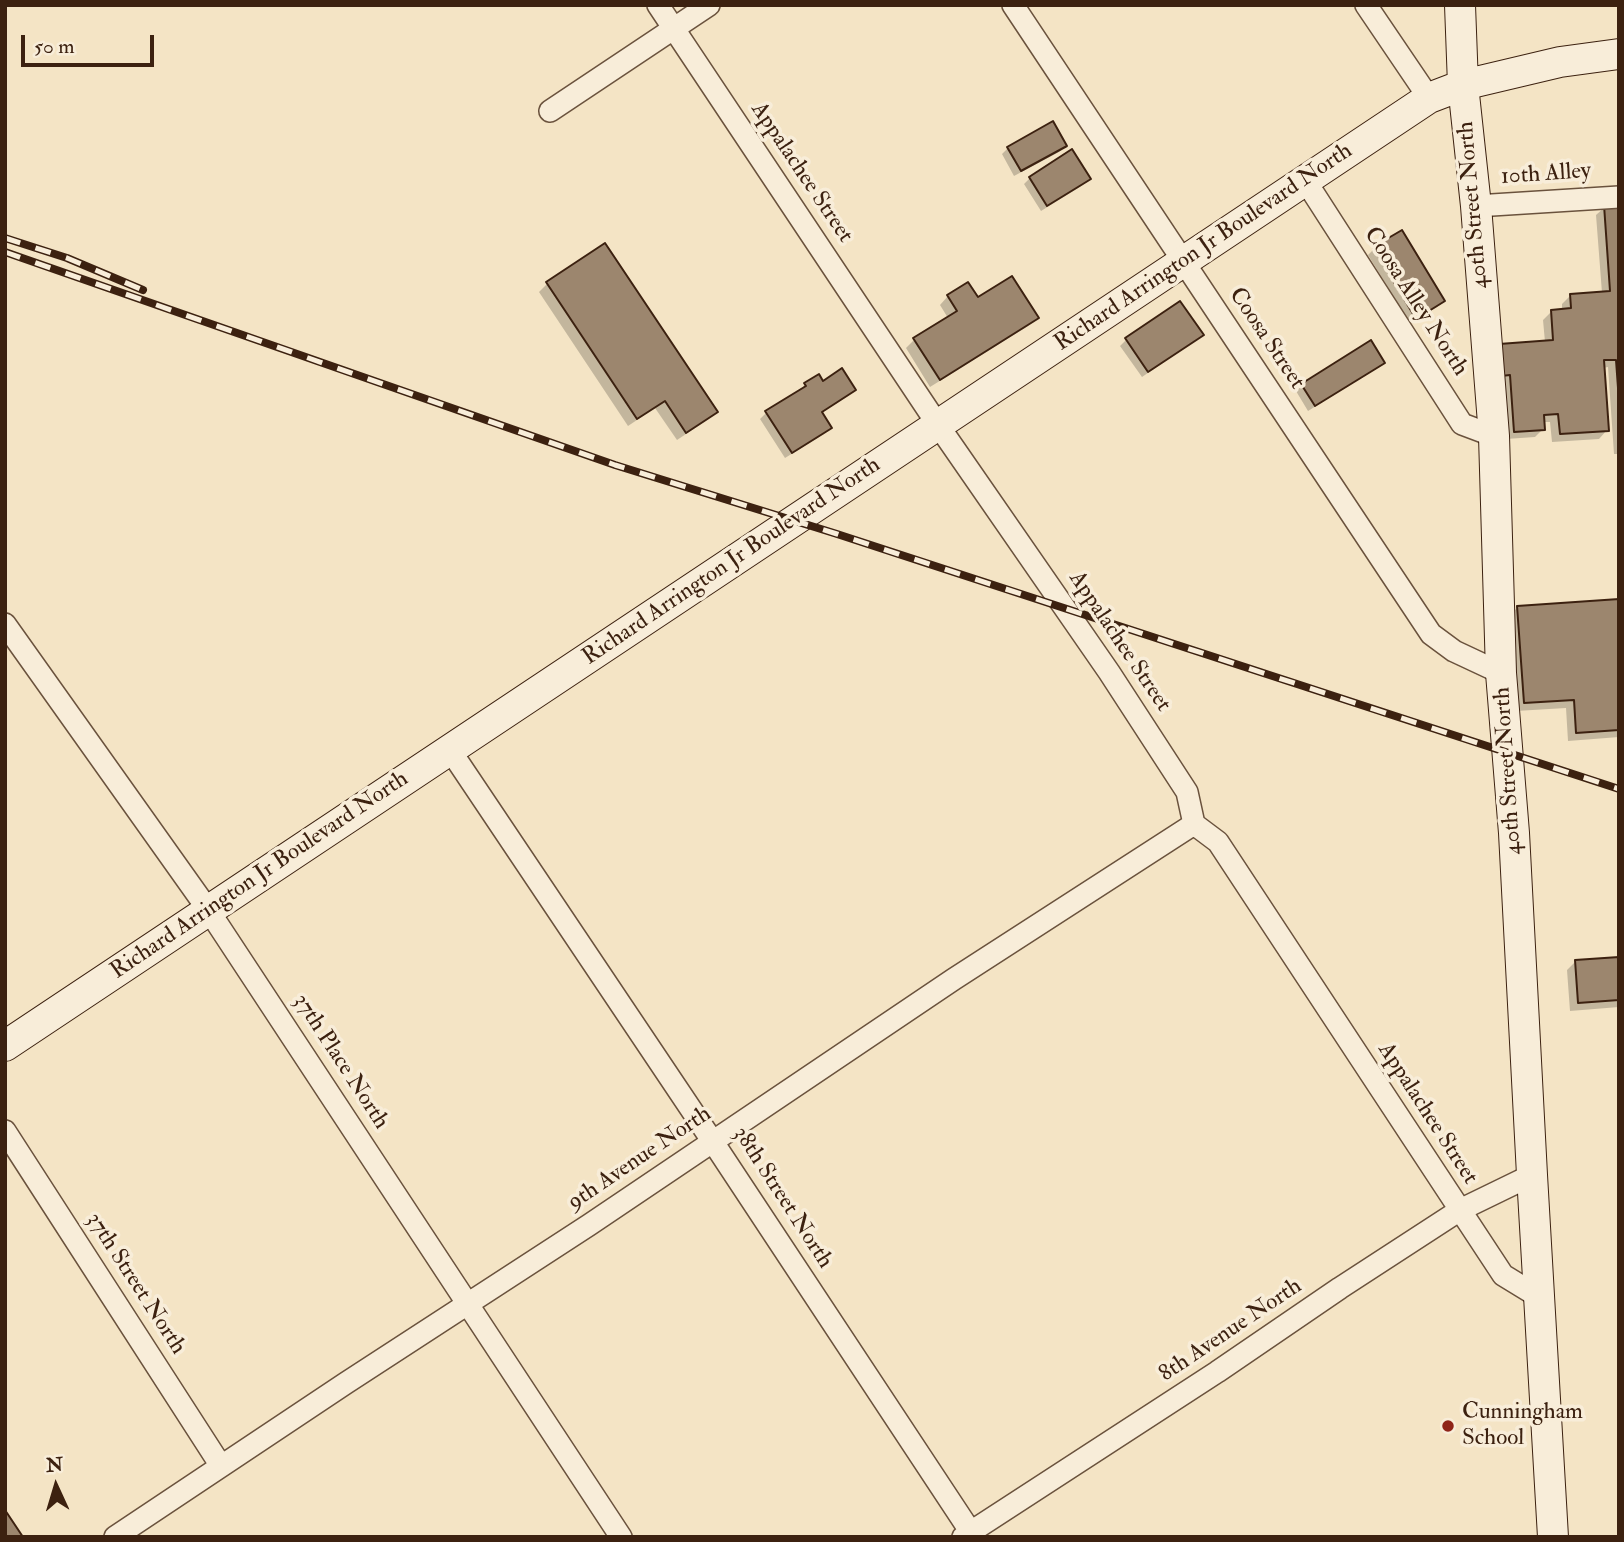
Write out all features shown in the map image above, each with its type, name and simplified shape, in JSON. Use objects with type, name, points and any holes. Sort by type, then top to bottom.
[{"type":"street","name":"Appalachee Street","points":[[658,5],[938,425],[1109,672],[1187,792],[1194,824],[1218,842],[1503,1275],[1539,1297]]},
{"type":"street","points":[[550,111],[709,5]]},
{"type":"street","name":"Coosa Street","points":[[1013,5],[1432,634],[1454,651],[1501,673]]},
{"type":"street","points":[[1366,5],[1429,98]]},
{"type":"street","name":"40th Street North","points":[[1460,5],[1463,85],[1476,206],[1494,436],[1501,673],[1514,833],[1553,1537]]},
{"type":"street","name":"Richard Arrington Jr Boulevard North","points":[[5,1046],[1429,98],[1463,85],[1560,62],[1619,54]]},
{"type":"street","name":"Coosa Alley North","points":[[1305,180],[1462,424],[1494,436]]},
{"type":"street","name":"10th Alley","points":[[1476,206],[1619,197]]},
{"type":"street","name":"37th Place North","points":[[5,624],[209,911],[621,1537]]},
{"type":"street","name":"38th Street North","points":[[450,750],[713,1142],[969,1535]]},
{"type":"street","name":"9th Avenue North","points":[[115,1537],[589,1225],[954,979],[1194,824]]},
{"type":"street","name":"37th Street North","points":[[5,1131],[221,1466]]},
{"type":"street","name":"8th Avenue North","points":[[969,1535],[1460,1210],[1532,1175]]},
{"type":"building","points":[[1053,121],[1067,146],[1021,171],[1007,147]]},
{"type":"building","points":[[1072,149],[1091,179],[1047,206],[1029,177]]},
{"type":"building","points":[[1619,204],[1619,402],[1616,360],[1604,360],[1609,431],[1560,434],[1558,414],[1544,415],[1545,430],[1514,432],[1510,375],[1501,376],[1499,344],[1553,340],[1551,310],[1571,308],[1570,294],[1610,291],[1604,205]]},
{"type":"building","points":[[1402,230],[1445,301],[1416,319],[1373,247]]},
{"type":"building","points":[[605,243],[718,412],[686,433],[665,401],[637,419],[546,282]]},
{"type":"building","points":[[1012,276],[1039,318],[940,380],[913,338],[957,311],[947,295],[968,282],[978,297]]},
{"type":"building","points":[[1180,301],[1204,335],[1148,372],[1125,338]]},
{"type":"building","points":[[1371,340],[1385,363],[1315,406],[1301,384]]},
{"type":"building","points":[[842,368],[856,390],[822,412],[832,428],[792,453],[765,411],[806,386],[804,383],[819,374],[823,381]]},
{"type":"building","points":[[1619,599],[1619,730],[1576,733],[1574,700],[1524,703],[1517,606]]},
{"type":"building","points":[[1619,957],[1619,1000],[1578,1003],[1575,960]]},
{"type":"building","points":[[5,1510],[23,1537],[5,1537]]},
{"type":"railway","points":[[5,238],[67,258],[143,290]]},
{"type":"railway","points":[[5,252],[615,465],[837,534],[1619,789]]},
{"type":"place","name":"Cunningham School","points":[[1448,1426]]}]
